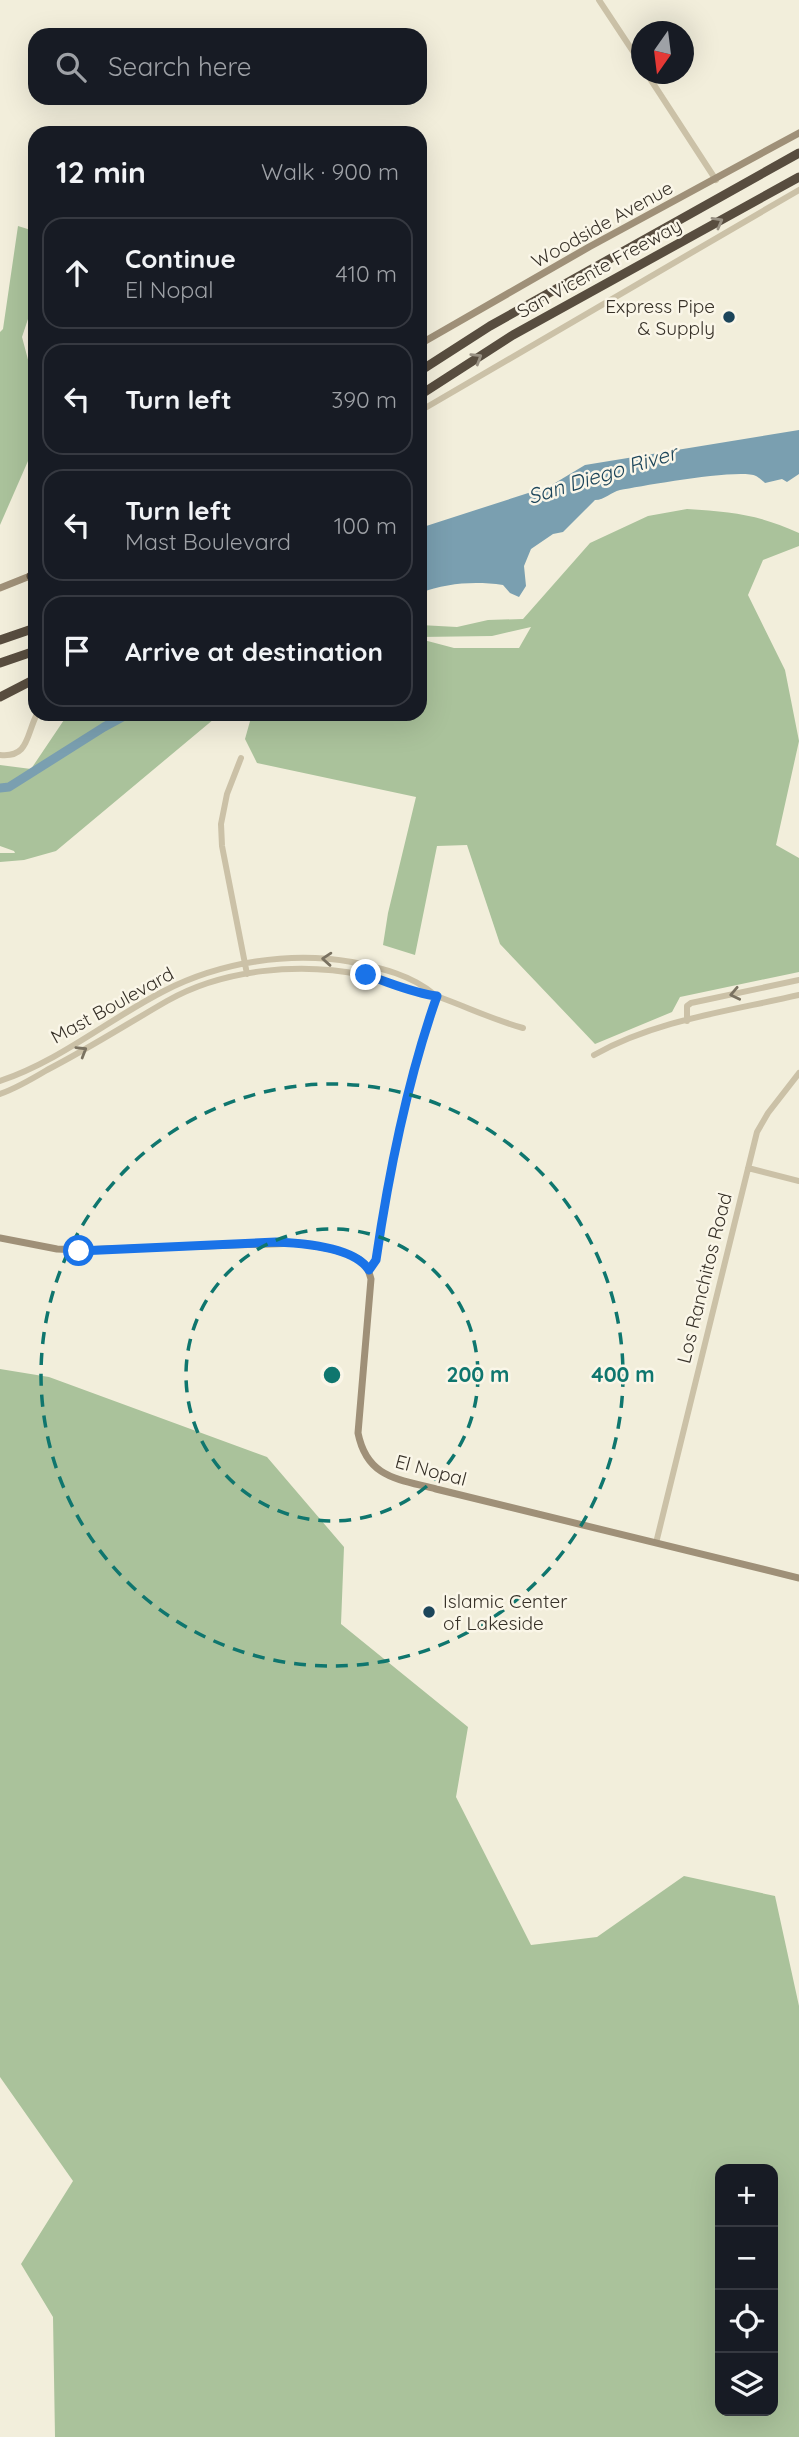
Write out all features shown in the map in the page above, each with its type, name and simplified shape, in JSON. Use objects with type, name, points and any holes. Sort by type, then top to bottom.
[{"type":"highway","name":"San Vicente Freeway","points":[[427,366],[490,326],[799,153]]},
{"type":"highway","name":"San Vicente Freeway","points":[[427,390],[513,335],[799,177]]},
{"type":"highway","points":[[0,640],[28,630]]},
{"type":"highway","points":[[0,662],[28,653]]},
{"type":"highway","points":[[0,697],[28,683]]},
{"type":"main road","name":"Woodside Avenue","points":[[427,340],[589,247],[799,133]]},
{"type":"main road","points":[[0,588],[28,578]]},
{"type":"main road","points":[[0,1238],[79,1251],[298,1243],[326,1248],[358,1259],[369,1270]]},
{"type":"main road","name":"El Nopal","points":[[369,1270],[371,1279],[358,1433],[365,1456],[371,1464],[388,1476],[799,1578]]},
{"type":"street","points":[[599,0],[631,48]]},
{"type":"street","points":[[654,84],[716,180]]},
{"type":"street","points":[[427,407],[799,190]]},
{"type":"street","points":[[0,755],[13,756],[22,751],[34,721]]},
{"type":"street","points":[[241,758],[227,794],[221,824],[222,846],[247,974]]},
{"type":"street","name":"Mast Boulevard","points":[[0,1080],[51,1057],[164,991],[198,976],[245,964],[291,958],[333,959],[404,976],[423,984],[437,996]]},
{"type":"street","name":"Mast Boulevard","points":[[0,1094],[56,1066],[170,999],[201,986],[247,974],[289,969],[333,969],[366,975],[419,993],[437,996]]},
{"type":"street","points":[[687,1021],[687,1006],[691,1003],[799,981]]},
{"type":"street","points":[[594,1055],[621,1040],[687,1021],[799,995]]},
{"type":"street","points":[[369,1270],[376,1260],[391,1166],[426,1025],[437,996],[491,1019],[523,1028]]},
{"type":"street","points":[[51,1057],[56,1066]]},
{"type":"street","name":"Los Ranchitos Road","points":[[656,1543],[748,1168],[761,1125],[799,1073]]},
{"type":"street","points":[[748,1168],[799,1181]]},
{"type":"green space","points":[[18,226],[28,229],[28,319],[22,337],[28,360],[28,461],[0,525],[0,332],[3,329]]},
{"type":"green space","points":[[687,509],[718,511],[770,522],[799,533],[799,546],[763,560],[748,595],[785,670],[799,741],[776,845],[799,858],[799,972],[680,997],[672,1012],[595,1044],[500,944],[467,845],[437,846],[415,955],[383,945],[416,797],[257,763],[245,739],[250,721],[427,721],[427,641],[454,648],[519,648],[531,627],[492,636],[427,637],[427,625],[457,627],[488,620],[523,619],[590,543],[648,516]]},
{"type":"green space","points":[[63,721],[212,721],[56,851],[24,860],[0,862],[0,853],[15,853],[0,846],[0,765],[31,769]]},
{"type":"green space","points":[[0,1369],[49,1377],[267,1457],[344,1547],[341,1624],[468,1727],[456,1797],[531,1945],[597,1937],[684,1876],[775,1896],[799,2006],[799,2437],[55,2437],[53,2317],[21,2264],[73,2181],[0,2077]]},
{"type":"water","points":[[799,430],[799,474],[787,482],[782,479],[765,483],[756,476],[731,474],[620,490],[595,500],[563,532],[553,534],[531,549],[524,566],[526,586],[519,597],[510,593],[503,585],[482,583],[450,585],[427,591],[427,526],[550,486],[585,465]]},
{"type":"waterway","name":"San Diego River","points":[[0,788],[9,787],[115,721]]},
{"type":"place","name":"Express Pipe & Supply","points":[[729,317]]},
{"type":"place","name":"Islamic Center of Lakeside","points":[[429,1612]]},
{"type":"route","points":[[79,1251],[298,1243],[326,1248],[358,1259],[369,1270],[376,1260],[391,1166],[426,1025],[437,996],[419,993],[366,975]]}]
